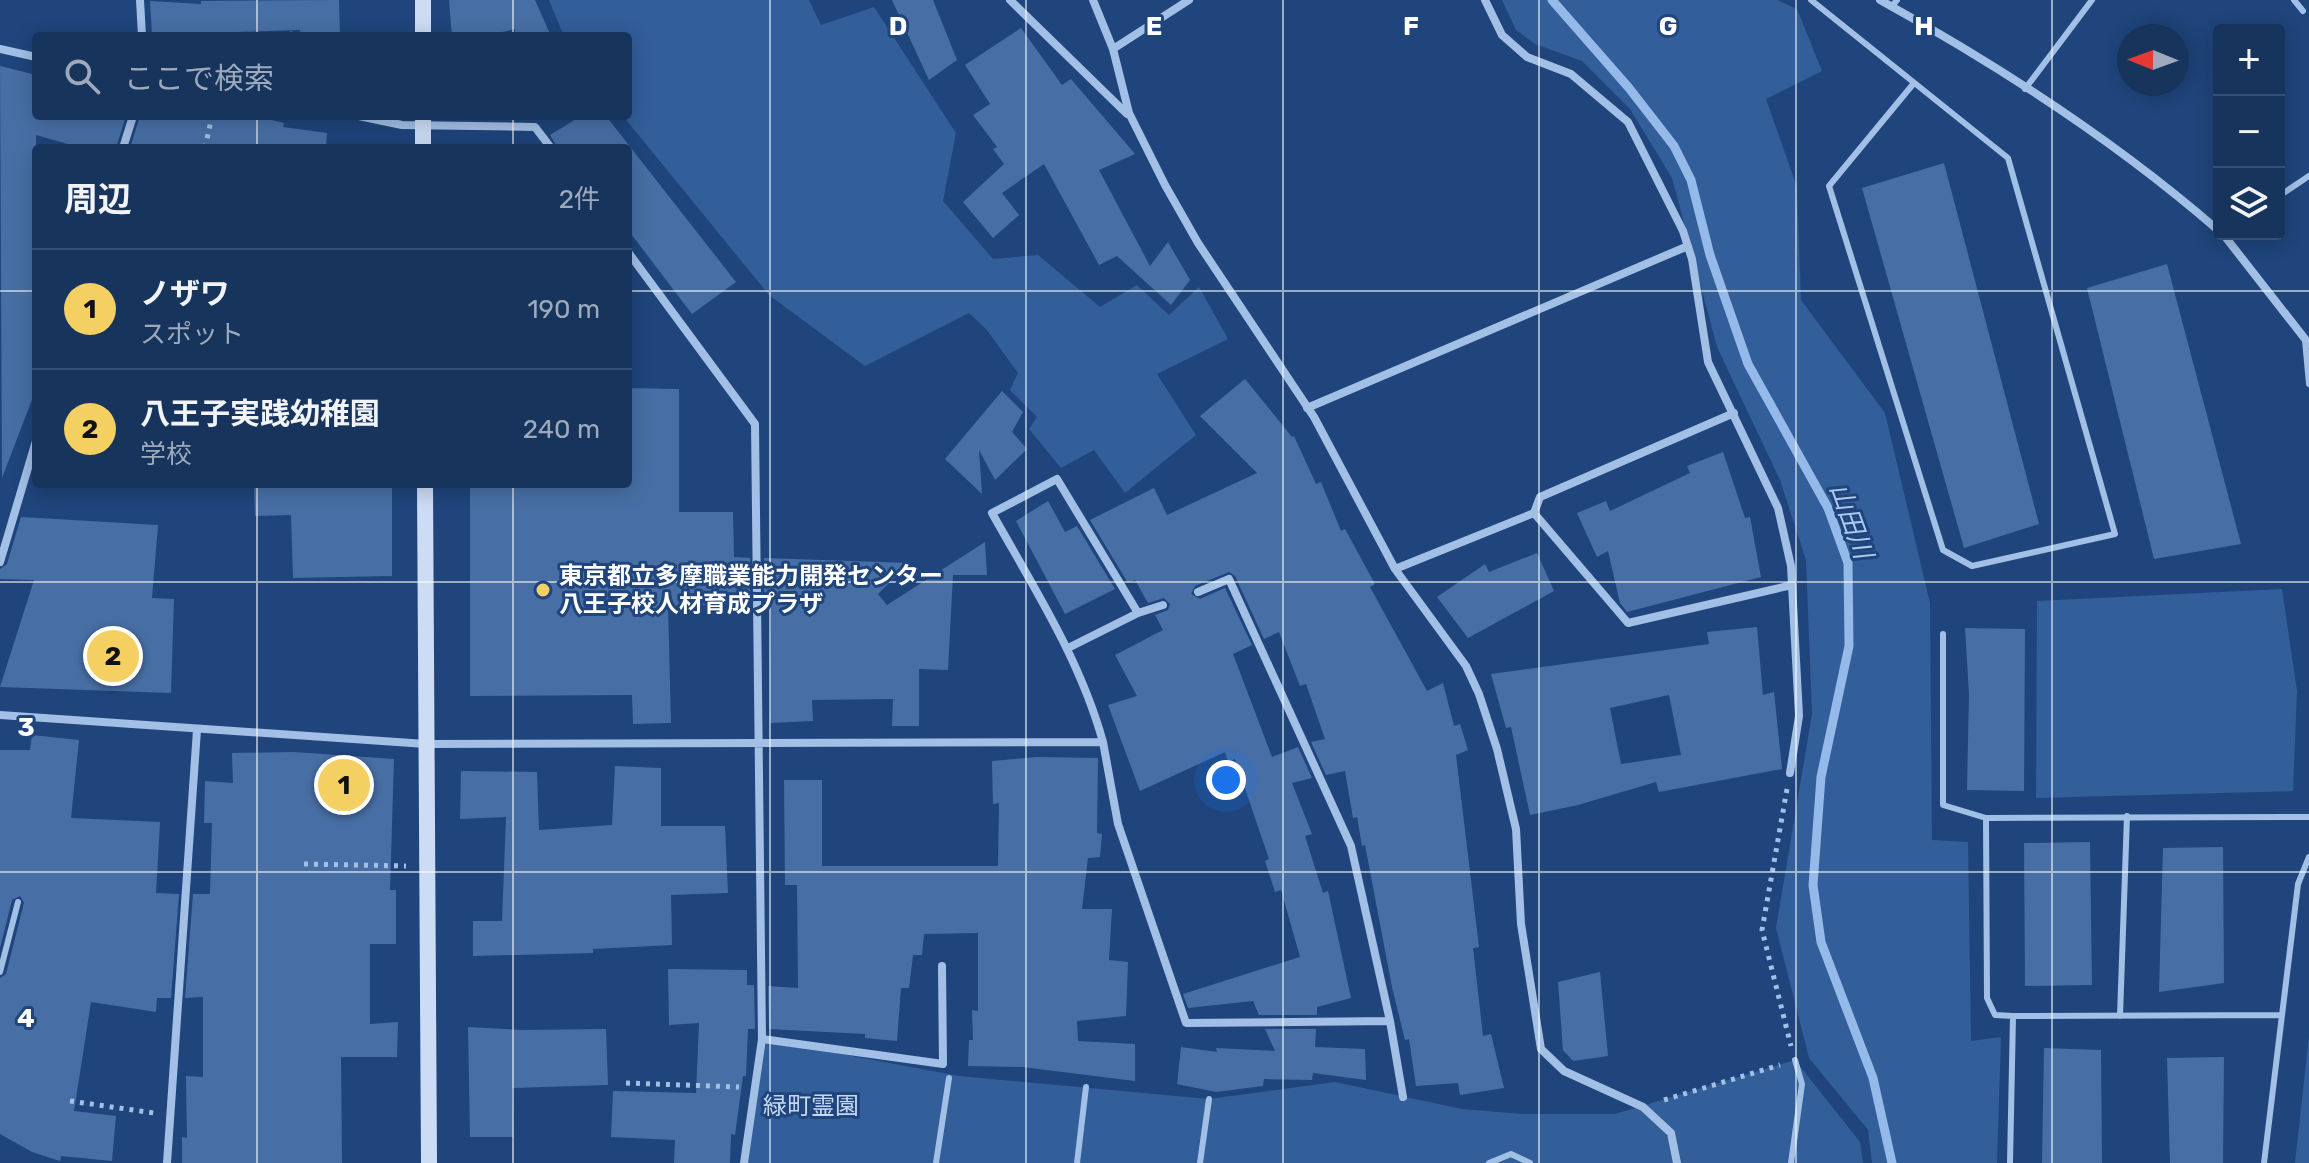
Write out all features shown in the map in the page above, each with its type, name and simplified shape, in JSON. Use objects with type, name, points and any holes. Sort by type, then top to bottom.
[{"type":"street","points":[[140,0],[142,32]]},
{"type":"street","points":[[423,0],[423,32]]},
{"type":"street","points":[[1010,0],[1131,117]]},
{"type":"street","points":[[1093,0],[1113,49],[1131,117],[1198,243],[1307,408],[1395,569],[1466,666],[1497,749],[1516,829],[1521,924],[1541,1049],[1564,1071],[1643,1107],[1671,1133],[1677,1163]]},
{"type":"street","points":[[1113,49],[1189,0]]},
{"type":"street","points":[[1485,0],[1502,35],[1527,57],[1571,74],[1628,122],[1688,246],[1708,362],[1778,508],[1792,585],[1799,716],[1790,773]]},
{"type":"street","points":[[1880,0],[1894,3],[1931,26],[2156,176],[2213,224]]},
{"type":"street","points":[[0,49],[32,56]]},
{"type":"street","points":[[124,144],[132,120]]},
{"type":"street","points":[[423,144],[423,121],[535,127],[548,144]]},
{"type":"street","points":[[2228,240],[2307,342]]},
{"type":"street","points":[[1307,408],[1688,246]]},
{"type":"street","points":[[632,257],[755,424],[762,1039],[744,1163]]},
{"type":"street","points":[[1395,569],[1534,513],[1540,497],[1734,413]]},
{"type":"street","points":[[0,562],[32,454]]},
{"type":"street","points":[[1138,613],[1057,479],[992,513],[1090,693],[1103,742],[1118,824],[1186,1023],[1390,1021]]},
{"type":"street","points":[[425,488],[429,1163]]},
{"type":"street","points":[[1534,513],[1628,623],[1792,585]]},
{"type":"street","points":[[1198,592],[1229,579],[1351,846],[1390,1021],[1403,1097]]},
{"type":"street","points":[[1068,648],[1138,613],[1163,605]]},
{"type":"street","points":[[0,715],[426,744],[1103,742]]},
{"type":"street","points":[[167,1163],[197,730]]},
{"type":"street","points":[[762,1039],[943,1064],[942,966]]},
{"type":"lane","points":[[1811,0],[2008,158],[2115,534],[1972,566],[1943,550],[1829,186],[1914,83]]},
{"type":"lane","points":[[2025,89],[2092,0]]},
{"type":"lane","points":[[2294,0],[2303,11]]},
{"type":"lane","points":[[2285,192],[2309,176]]},
{"type":"lane","points":[[2307,342],[2309,384]]},
{"type":"lane","points":[[1943,634],[1943,805],[1986,818],[2309,817]]},
{"type":"lane","points":[[2120,1016],[2127,816]]},
{"type":"lane","points":[[1986,818],[1987,998],[1995,1015],[2282,1015]]},
{"type":"lane","points":[[2264,1163],[2298,884],[2309,857]]},
{"type":"lane","points":[[0,972],[18,902]]},
{"type":"lane","points":[[2010,1163],[2013,1016]]},
{"type":"lane","points":[[1791,1163],[1802,1084],[1795,1060]]},
{"type":"lane","points":[[936,1163],[949,1078]]},
{"type":"lane","points":[[1077,1163],[1086,1087]]},
{"type":"lane","points":[[1200,1163],[1209,1099]]},
{"type":"lane","points":[[1489,1163],[1511,1154],[1530,1163]]},
{"type":"path","points":[[206,144],[211,120]]},
{"type":"path","points":[[1643,1107],[1795,1060],[1762,930],[1790,773]]},
{"type":"path","points":[[304,864],[427,866]]},
{"type":"path","points":[[626,1083],[748,1087]]},
{"type":"path","points":[[70,1101],[159,1113]]},
{"type":"green space","points":[[549,0],[809,0],[821,25],[874,7],[956,133],[943,201],[993,259],[1038,255],[1100,307],[1137,285],[1169,315],[1199,287],[1228,339],[1157,374],[1196,435],[1125,493],[1094,450],[1061,468],[1029,429],[1037,417],[1010,390],[1018,373],[986,329],[969,313],[865,366],[769,295],[626,120],[632,120],[632,32],[562,32]]},
{"type":"green space","points":[[1502,0],[1777,0],[1797,9],[1822,71],[1766,99],[1797,187],[1801,300],[1885,413],[1930,603],[1932,840],[1968,842],[1971,1041],[2001,1037],[1997,1163],[1872,1163],[1868,1130],[1809,1058],[1776,928],[1812,714],[1806,560],[1780,480],[1717,347],[1672,178],[1630,109],[1582,61],[1535,44],[1516,30]]},
{"type":"green space","points":[[2282,589],[2297,691],[2293,791],[2036,798],[2037,601]]},
{"type":"green space","points":[[2309,1036],[2309,1163],[2295,1163]]},
{"type":"green space","name":"緑町霊園","points":[[762,1039],[959,1076],[1209,1099],[1335,1082],[1462,1109],[1523,1114],[1615,1114],[1795,1060],[1860,1142],[1863,1163],[744,1163]]},
{"type":"building","points":[[339,0],[340,32],[152,32],[150,1],[201,4],[201,1]]},
{"type":"building","points":[[449,0],[535,0],[549,32],[515,32],[515,29],[452,32]]},
{"type":"building","points":[[892,0],[933,0],[957,60],[929,80]]},
{"type":"building","points":[[1021,28],[1062,85],[1071,79],[1135,154],[1099,170],[1150,266],[1168,242],[1190,280],[1171,305],[1117,256],[1099,265],[1044,164],[1002,193],[1019,215],[993,238],[963,202],[1004,164],[993,149],[997,147],[973,115],[990,104],[965,65]]},
{"type":"building","points":[[0,66],[32,74],[32,120],[125,120],[117,144],[68,144],[36,135],[36,144],[32,144],[32,399],[2,478]]},
{"type":"building","points":[[139,120],[272,120],[284,123],[283,127],[327,133],[326,144],[131,144]]},
{"type":"building","points":[[574,120],[609,120],[628,144],[556,144],[550,135]]},
{"type":"building","points":[[632,149],[736,282],[692,314],[632,235]]},
{"type":"building","points":[[1944,163],[2039,524],[1964,548],[1862,188]]},
{"type":"building","points":[[2167,264],[2241,544],[2154,559],[2087,288]]},
{"type":"building","points":[[1245,379],[1294,436],[1316,484],[1321,482],[1341,531],[1345,529],[1375,584],[1370,587],[1427,691],[1443,683],[1454,726],[1460,724],[1468,750],[1456,755],[1479,947],[1473,948],[1483,1036],[1491,1034],[1504,1088],[1460,1095],[1458,1083],[1416,1086],[1409,1039],[1405,1040],[1392,987],[1365,845],[1362,846],[1357,817],[1353,818],[1345,771],[1326,775],[1311,742],[1325,739],[1306,684],[1300,686],[1279,632],[1264,639],[1235,576],[1229,572],[1195,586],[1191,594],[1200,599],[1225,588],[1252,645],[1233,654],[1272,757],[1298,747],[1312,778],[1292,783],[1312,834],[1305,836],[1323,893],[1328,891],[1351,998],[1317,1007],[1317,1015],[1259,1015],[1253,1001],[1188,1008],[1183,994],[1300,957],[1281,890],[1275,892],[1265,861],[1269,859],[1235,759],[1228,762],[1225,752],[1140,791],[1108,705],[1137,696],[1115,655],[1163,630],[1155,615],[1168,610],[1170,604],[1164,598],[1148,603],[1135,580],[1128,583],[1090,520],[1154,488],[1167,515],[1257,473],[1200,416]]},
{"type":"building","points":[[632,388],[679,389],[679,512],[733,512],[734,557],[750,558],[750,604],[668,606],[671,723],[633,724],[632,695],[470,696],[470,488],[632,488]]},
{"type":"building","points":[[1002,391],[1023,412],[1012,432],[1027,449],[995,480],[979,450],[982,494],[945,459]]},
{"type":"building","points":[[1723,452],[1745,518],[1750,517],[1761,577],[1627,612],[1620,603],[1608,551],[1597,557],[1577,513],[1606,501],[1610,511],[1690,473],[1687,466]]},
{"type":"building","points":[[254,488],[392,488],[392,576],[293,578],[291,515],[255,516]]},
{"type":"building","points":[[1048,501],[1065,532],[1077,526],[1115,589],[1065,614],[1016,521]]},
{"type":"building","points":[[21,517],[158,525],[152,598],[174,599],[171,693],[0,687],[34,580],[0,579],[0,569],[7,564]]},
{"type":"building","points":[[985,542],[987,575],[953,575],[948,670],[919,669],[919,726],[892,726],[893,699],[812,700],[813,721],[770,723],[771,604],[764,604],[764,558],[909,563],[878,594],[887,605]]},
{"type":"building","points":[[1537,553],[1554,591],[1468,638],[1437,597],[1485,564],[1489,572]]},
{"type":"building","points":[[1757,627],[1763,695],[1774,692],[1782,769],[1659,792],[1656,782],[1578,805],[1530,815],[1511,727],[1506,728],[1491,674],[1709,644],[1707,632]],"holes":[[[1669,695],[1681,755],[1621,764],[1610,708]]]},
{"type":"building","points":[[1965,628],[2025,629],[2024,791],[1967,790],[1969,694]]},
{"type":"building","points":[[32,735],[79,740],[71,818],[160,822],[156,893],[179,894],[171,998],[157,998],[156,1012],[91,1002],[74,1111],[116,1116],[112,1161],[61,1156],[60,1161],[32,1152],[0,1134],[0,978],[6,974],[24,903],[20,896],[12,900],[0,948],[0,750],[30,750]]},
{"type":"building","points":[[294,752],[394,759],[390,890],[396,890],[396,944],[370,944],[370,1024],[398,1022],[397,1057],[341,1057],[342,1163],[182,1163],[182,1137],[187,1138],[186,1076],[203,1077],[203,997],[185,998],[193,894],[210,894],[212,823],[204,823],[205,781],[233,783],[232,753]]},
{"type":"building","points":[[1036,757],[1098,758],[1097,833],[1102,834],[1100,857],[1088,858],[1082,909],[1112,909],[1109,960],[1128,962],[1126,1016],[1077,1021],[1078,1041],[1135,1044],[1135,1081],[1022,1067],[968,1066],[969,1040],[973,1040],[972,1010],[978,1011],[978,933],[924,934],[922,955],[913,955],[909,988],[901,988],[897,1041],[865,1038],[865,1034],[769,1029],[768,986],[798,988],[797,885],[785,885],[784,780],[822,780],[822,866],[998,866],[999,803],[993,804],[992,761]]},
{"type":"building","points":[[615,766],[661,768],[661,826],[725,826],[728,893],[671,895],[672,945],[593,949],[593,953],[473,956],[473,921],[502,921],[506,817],[460,819],[461,771],[537,772],[539,830],[612,825]]},
{"type":"building","points":[[2090,842],[2092,985],[2025,986],[2024,843]]},
{"type":"building","points":[[2223,847],[2224,983],[2159,992],[2163,848]]},
{"type":"building","points":[[668,969],[747,970],[747,985],[754,985],[755,1029],[748,1029],[746,1076],[743,1076],[735,1135],[731,1134],[730,1163],[674,1163],[675,1140],[611,1137],[613,1091],[696,1093],[699,1023],[669,1025]]},
{"type":"building","points":[[1600,972],[1608,1056],[1573,1061],[1563,1050],[1558,982]]},
{"type":"building","points":[[468,1027],[606,1029],[608,1085],[512,1088],[513,1137],[470,1137]]},
{"type":"building","points":[[1265,1029],[1316,1029],[1315,1047],[1365,1049],[1366,1080],[1313,1073],[1312,1080],[1264,1079],[1263,1086],[1216,1092],[1177,1084],[1181,1047],[1217,1052],[1216,1048],[1275,1051]]},
{"type":"building","points":[[2044,1048],[2101,1050],[2102,1163],[2042,1163]]},
{"type":"building","points":[[2224,1057],[2223,1163],[2170,1163],[2167,1058]]},
{"type":"waterway","name":"山田川","points":[[1552,0],[1629,88],[1674,146],[1691,180],[1710,255],[1748,364],[1828,508],[1848,563],[1849,646],[1821,777],[1813,885],[1821,942],[1873,1078],[1892,1163]]},
{"type":"place","name":"東京都立多摩職業能力開発センター 八王子校人材育成プラザ","points":[[543,590]]},
{"type":"place","name":"八王子実践幼稚園","points":[[113,656]]},
{"type":"place","name":"ノザワ","points":[[344,785]]}]
